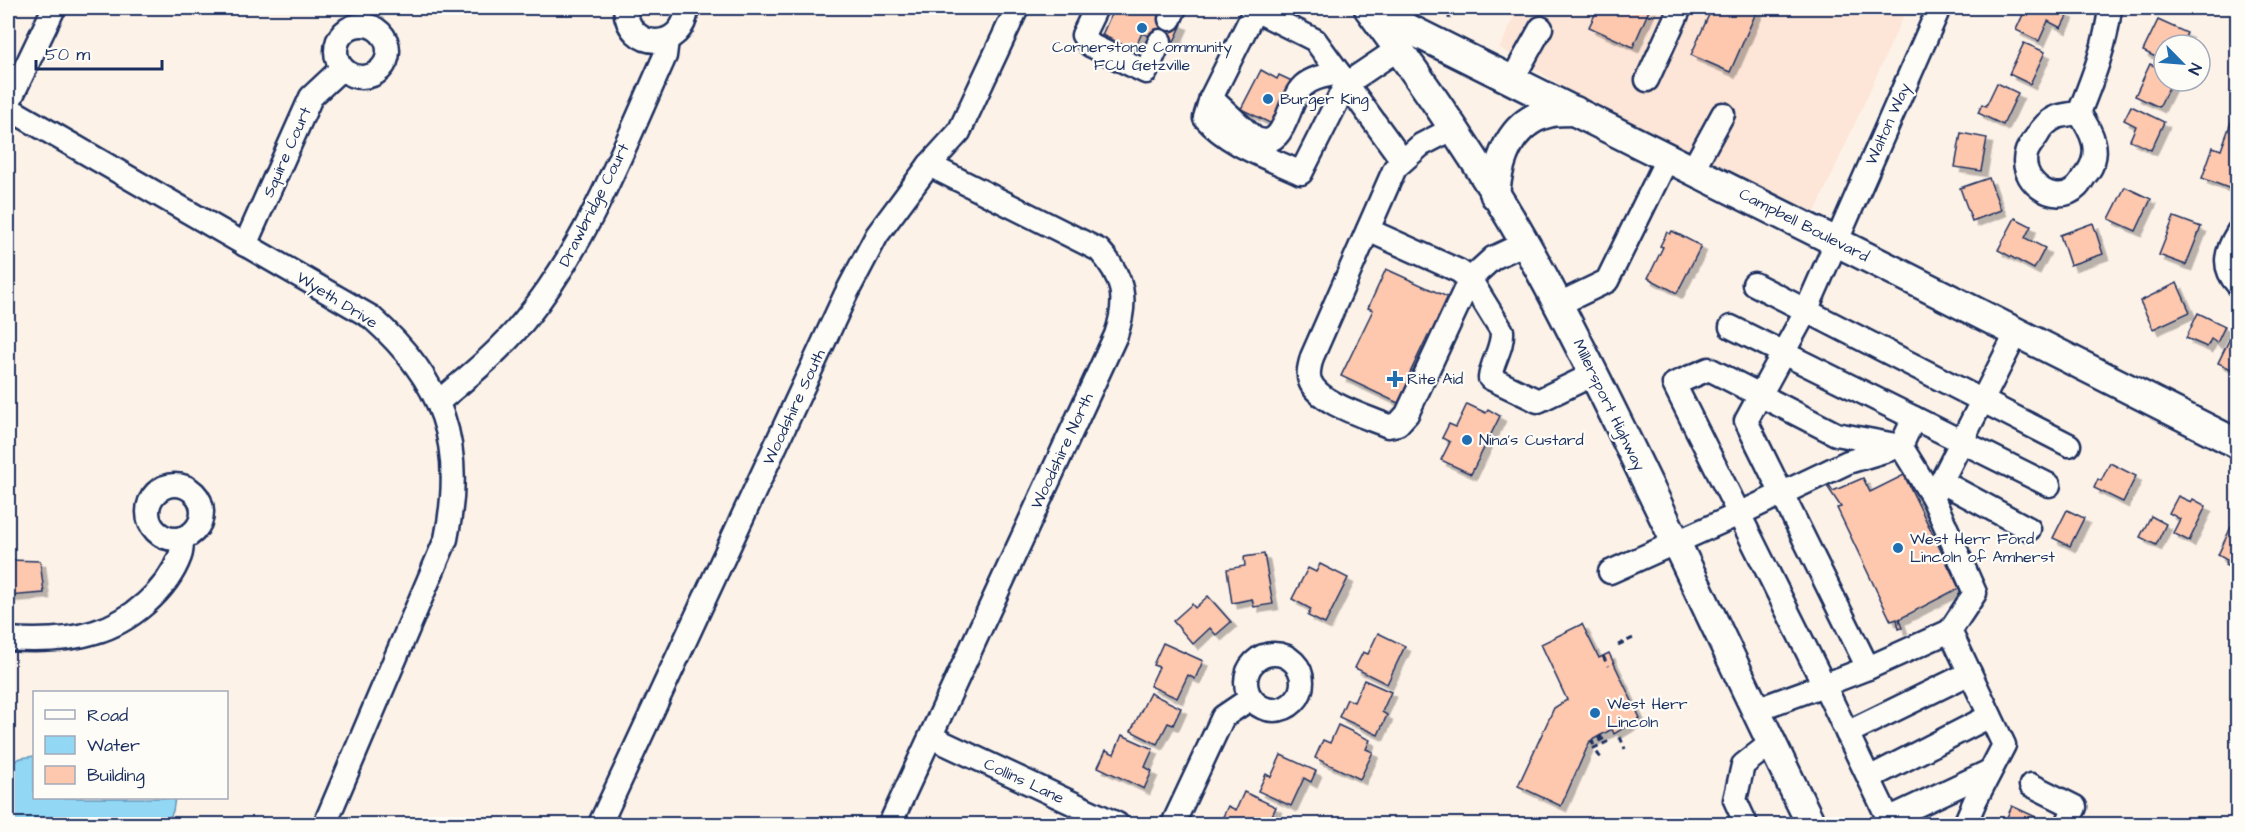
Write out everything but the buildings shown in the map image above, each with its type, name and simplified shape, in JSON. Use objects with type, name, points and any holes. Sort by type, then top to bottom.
[{"type":"main road","name":"Campbell Boulevard","points":[[1367,8],[1837,241],[2016,334],[2238,444]]},
{"type":"main road","name":"Millersport Highway","points":[[1367,8],[1454,128],[1525,243],[1594,374],[1811,825]]},
{"type":"main road","points":[[1495,195],[1501,157],[1519,130],[1546,114],[1575,111]]},
{"type":"street","points":[[8,106],[54,8]]},
{"type":"street","points":[[625,8],[626,18],[637,35],[646,40],[667,39]]},
{"type":"street","name":"Drawbridge Court","points":[[438,402],[477,370],[501,346],[524,321],[561,271],[597,207],[666,56],[667,39],[682,27],[687,8]]},
{"type":"street","name":"Woodshire South","points":[[600,825],[846,294],[877,235],[929,165],[959,132],[1017,8]]},
{"type":"street","points":[[1096,8],[1083,35],[1090,45],[1146,72],[1160,41]]},
{"type":"street","points":[[1647,80],[1680,8]]},
{"type":"street","name":"Walton Way","points":[[1782,492],[1746,421],[1806,311],[1939,8]]},
{"type":"street","points":[[2079,113],[2099,63],[2110,8]]},
{"type":"street","points":[[1342,79],[1301,173],[1237,145],[1218,132],[1205,118],[1211,98],[1255,9],[1315,40],[1402,160]]},
{"type":"street","points":[[1512,80],[1541,28]]},
{"type":"street","points":[[1211,98],[1254,138],[1269,141],[1277,137],[1283,127],[1287,113],[1301,87],[1314,78],[1342,79],[1398,49]]},
{"type":"street","name":"Squire Court","points":[[245,245],[311,97],[342,68]]},
{"type":"street","name":"Wyeth Drive","points":[[8,106],[371,318],[396,340],[414,361],[438,402],[449,438],[454,484],[452,512],[446,539],[437,565],[325,825]]},
{"type":"street","points":[[1558,304],[1607,281],[1680,163],[1723,114]]},
{"type":"street","points":[[1454,128],[1421,145],[1395,168],[1312,357],[1309,378],[1314,389],[1325,399],[1388,426],[1398,424],[1407,414],[1470,279],[1493,258],[1525,243]]},
{"type":"street","name":"Woodshire North","points":[[890,825],[1116,335],[1122,317],[1123,299],[1119,278],[1110,262],[1099,250],[929,165]]},
{"type":"street","points":[[1368,230],[1460,271],[1470,279],[1502,331],[1503,341],[1491,366],[1490,378],[1538,401],[1594,374]]},
{"type":"street","points":[[2238,232],[2228,247],[2225,261],[2229,273],[2238,285]]},
{"type":"street","points":[[1754,284],[2069,445]]},
{"type":"street","points":[[1731,327],[2049,485]]},
{"type":"street","points":[[1937,490],[2016,334]]},
{"type":"street","points":[[1755,710],[1824,685],[1868,668],[1950,631],[1975,593],[1937,490],[1900,446],[1836,434],[1709,369],[1674,384],[1824,685],[1889,822],[1990,771]]},
{"type":"street","points":[[1610,572],[1848,462],[1900,446],[1914,418]]},
{"type":"street","points":[[1937,490],[2029,529]]},
{"type":"street","points":[[1782,492],[1868,668]]},
{"type":"street","points":[[8,639],[44,641],[64,639],[95,632],[123,620],[158,592],[181,556],[182,538]]},
{"type":"street","points":[[1950,631],[2004,744],[1965,825]]},
{"type":"street","points":[[1847,733],[1970,673]]},
{"type":"street","points":[[1173,825],[1223,717],[1251,698]]},
{"type":"street","points":[[1869,778],[1990,716]]},
{"type":"street","name":"Collins Lane","points":[[931,737],[1117,825]]},
{"type":"street","points":[[1746,825],[1735,800],[1743,765],[1771,743]]},
{"type":"street","points":[[2031,785],[2075,807],[2067,825]]},
{"type":"path","points":[[1449,19],[1450,8]]},
{"type":"path","points":[[1617,645],[1633,638]]},
{"type":"path","points":[[1604,656],[1608,666]]},
{"type":"path","points":[[1600,735],[1602,737],[1592,742],[1593,744],[1605,738],[1607,742],[1594,748],[1602,760]]},
{"type":"path","points":[[1620,737],[1625,749]]},
{"type":"shaded area","points":[[1518,8],[1907,8],[1815,212],[1582,98],[1500,48]]},
{"type":"water","points":[[33,756],[33,799],[175,799],[173,811],[167,824],[8,824],[8,764],[21,758]]},
{"type":"place","name":"Cornerstone Community FCU Getzville","points":[[1142,28]]},
{"type":"place","name":"Burger King","points":[[1268,99]]},
{"type":"place","name":"Rite Aid","points":[[1395,379]]},
{"type":"place","name":"Nina's Custard","points":[[1467,440]]},
{"type":"place","name":"West Herr Ford Lincoln of Amherst","points":[[1898,548]]},
{"type":"place","name":"West Herr Lincoln","points":[[1595,713]]}]
